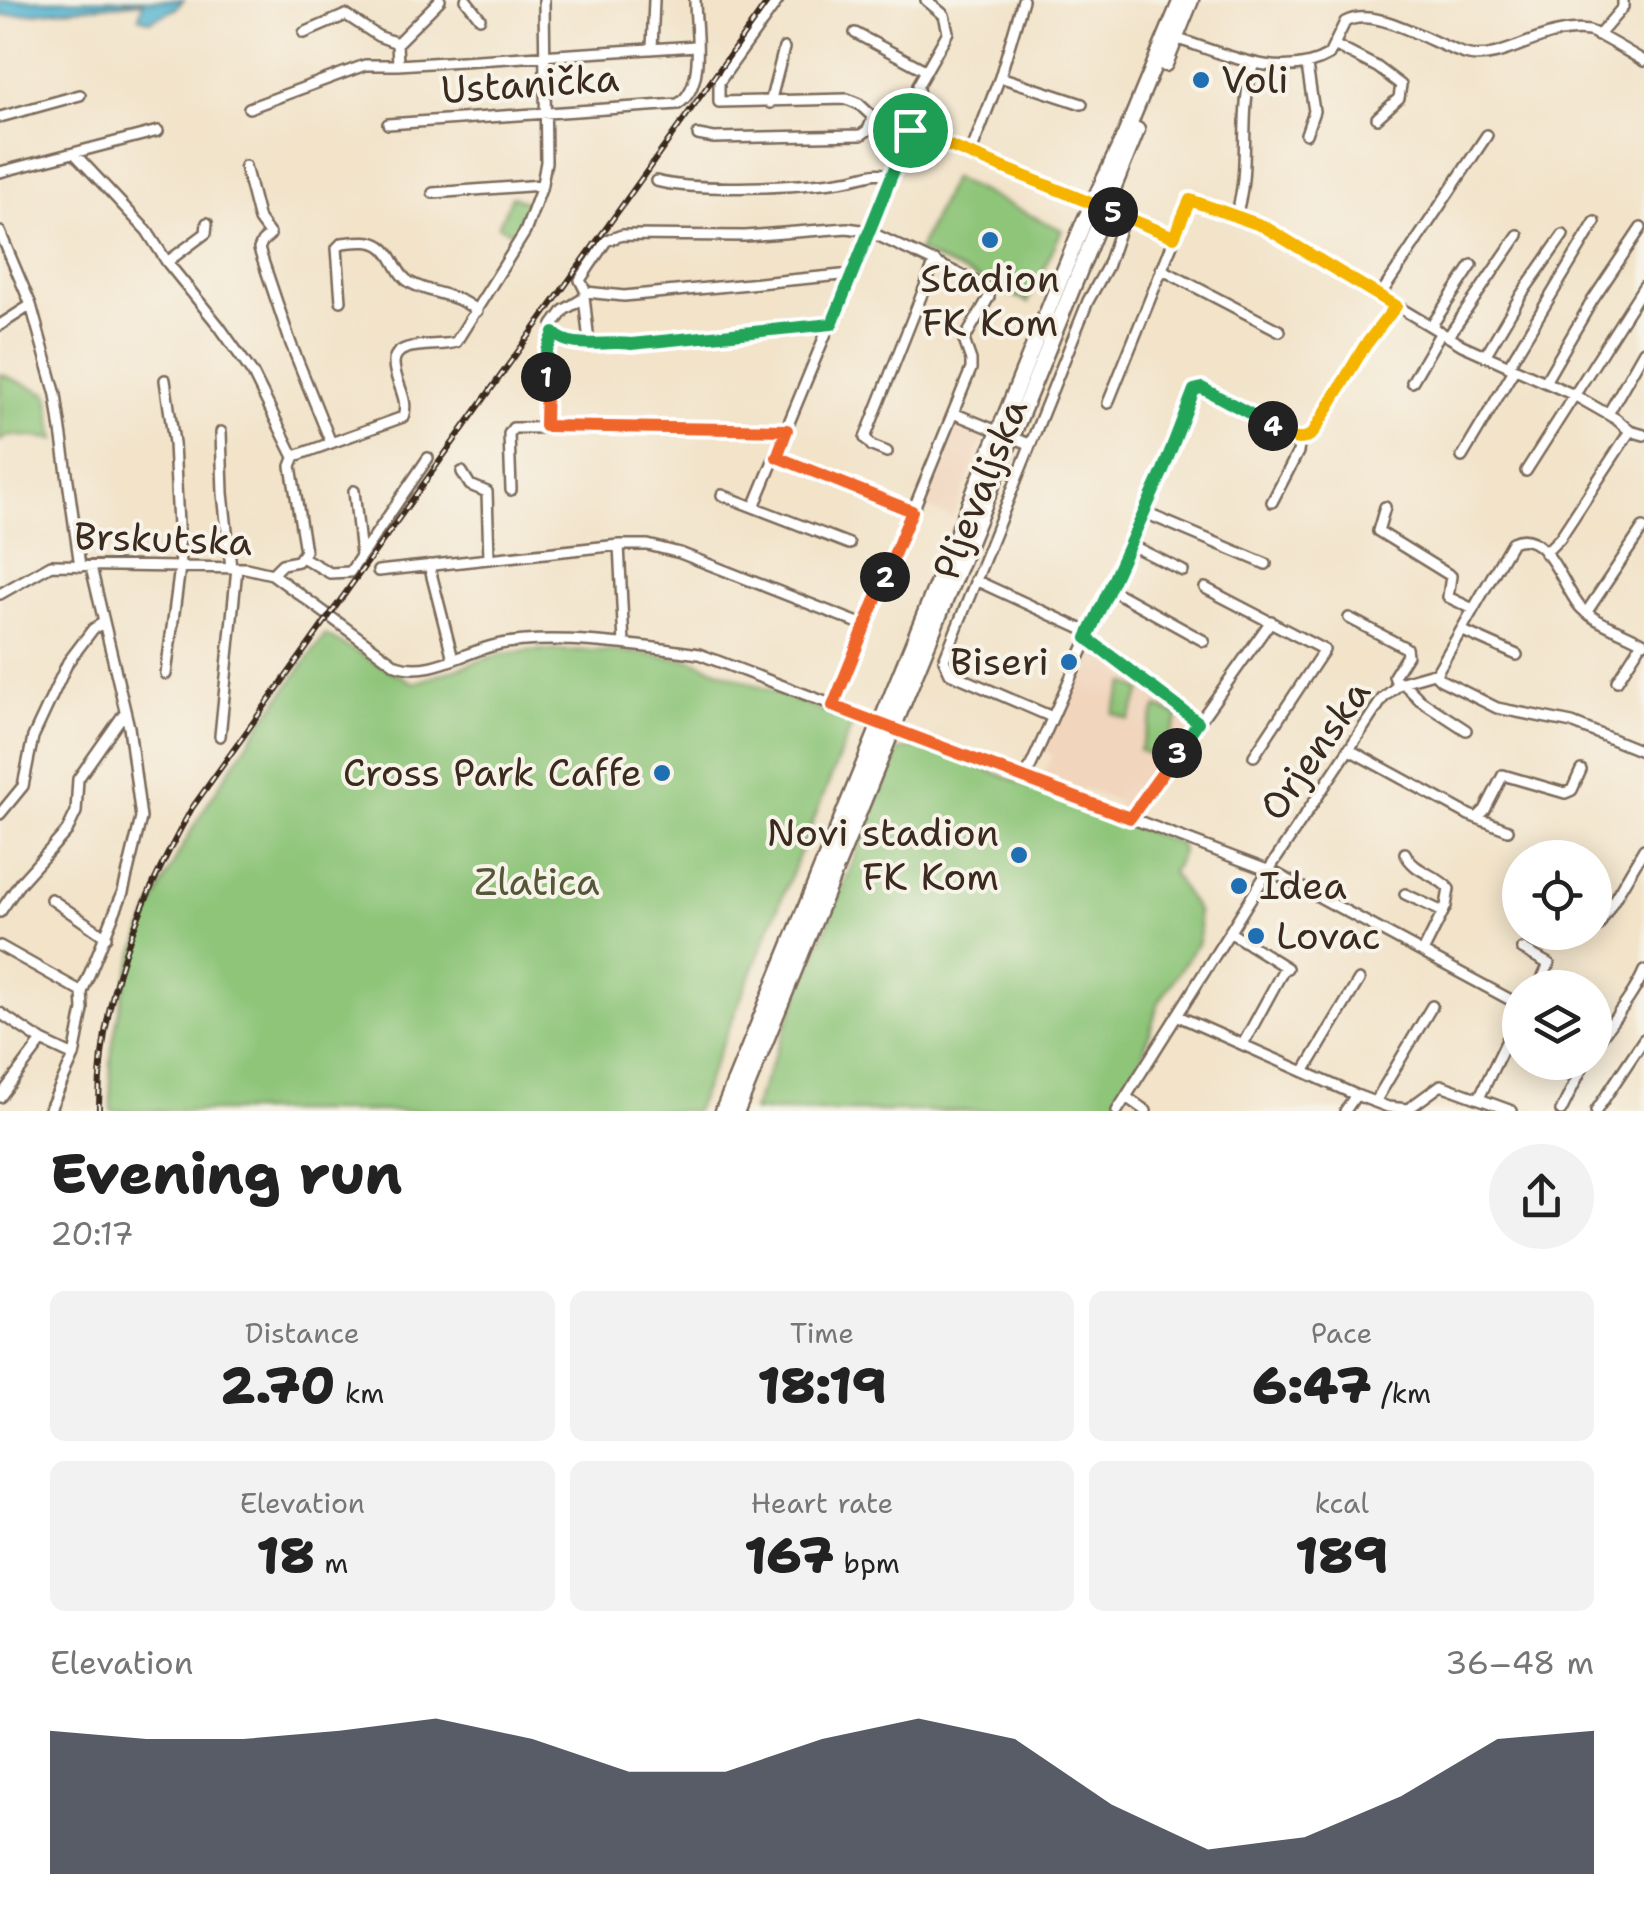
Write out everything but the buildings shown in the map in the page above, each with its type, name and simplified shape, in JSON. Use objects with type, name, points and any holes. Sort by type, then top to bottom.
[{"type":"main road","points":[[1098,206],[1175,38],[1182,0]]},
{"type":"main road","points":[[724,1111],[886,726],[1182,0]]},
{"type":"main road","points":[[737,1111],[886,726]]},
{"type":"street","points":[[398,65],[398,43],[440,0]]},
{"type":"street","points":[[466,0],[480,18]]},
{"type":"street","points":[[294,456],[403,417],[406,406],[394,365],[397,354],[405,348],[454,343],[525,232],[542,186],[546,162],[544,0]]},
{"type":"street","points":[[652,49],[654,0]]},
{"type":"street","points":[[248,108],[365,65],[696,46],[695,0]]},
{"type":"street","points":[[778,0],[719,82],[719,102],[847,99],[860,104],[874,117],[1174,237]]},
{"type":"street","points":[[754,507],[910,130],[925,70],[949,29],[944,15],[926,0]]},
{"type":"street","points":[[970,155],[1000,77],[1023,0]]},
{"type":"street","points":[[1598,36],[1623,7],[1623,0]]},
{"type":"street","points":[[304,33],[346,15],[378,36],[398,43]]},
{"type":"street","points":[[1175,38],[1254,62],[1307,66],[1336,46],[1345,22],[1360,17],[1418,32],[1473,55],[1508,48],[1556,30],[1590,31],[1644,61]]},
{"type":"street","points":[[855,33],[925,70]]},
{"type":"street","name":"Ustanička","points":[[388,124],[676,105],[686,99],[694,77],[696,46]]},
{"type":"street","points":[[1336,46],[1401,85],[1398,98],[1377,118]]},
{"type":"street","points":[[770,103],[784,48]]},
{"type":"street","points":[[1236,215],[1241,191],[1245,99],[1254,62]]},
{"type":"street","points":[[1306,134],[1314,117],[1307,66]]},
{"type":"street","points":[[1000,77],[1082,104]]},
{"type":"street","points":[[0,116],[80,95]]},
{"type":"street","points":[[698,135],[861,135],[874,117]]},
{"type":"street","points":[[0,172],[158,130]]},
{"type":"street","points":[[1379,296],[1486,136]]},
{"type":"street","points":[[74,153],[147,230],[252,374],[294,456],[291,466],[305,551],[302,557],[280,566],[272,574],[396,665],[416,669],[505,644],[624,644],[700,654],[1268,871],[1502,996]]},
{"type":"street","points":[[246,166],[260,220],[270,235],[259,249],[290,344],[331,443]]},
{"type":"street","points":[[656,180],[710,187],[847,180],[874,172],[891,175]]},
{"type":"street","points":[[433,192],[542,186]]},
{"type":"street","points":[[1108,403],[1190,200],[1274,232],[1486,356],[1574,395],[1630,431],[1644,435]]},
{"type":"street","points":[[1462,457],[1595,222]]},
{"type":"street","points":[[167,262],[206,234],[207,223]]},
{"type":"street","name":"Pljevaljska","points":[[1052,717],[946,668],[946,655],[1088,302],[1108,267],[1121,226]]},
{"type":"street","points":[[589,342],[580,280],[606,241],[628,235],[745,236],[847,228],[868,231],[987,286],[989,297],[964,340],[972,365],[833,706]]},
{"type":"street","points":[[1545,382],[1641,228]]},
{"type":"street","points":[[0,232],[31,305],[56,395],[86,566],[125,711],[141,818],[123,892],[82,992],[83,1010],[74,1056],[49,1111]]},
{"type":"street","points":[[1486,356],[1562,234]]},
{"type":"street","points":[[1441,331],[1518,235]]},
{"type":"street","points":[[341,300],[338,248],[342,243],[370,242],[384,248],[410,282],[464,300],[477,310]]},
{"type":"street","points":[[0,263],[8,254]]},
{"type":"street","points":[[887,452],[865,438],[935,261]]},
{"type":"street","points":[[1412,382],[1472,265]]},
{"type":"street","points":[[1161,269],[1280,332]]},
{"type":"street","points":[[545,426],[547,351],[556,318],[585,294],[638,295],[852,274]]},
{"type":"street","points":[[1526,471],[1644,286]]},
{"type":"street","points":[[0,324],[31,305]]},
{"type":"street","points":[[1272,502],[1298,452],[1300,440],[1315,430],[1364,347],[1396,306]]},
{"type":"street","points":[[554,333],[568,343],[648,342],[832,324]]},
{"type":"street","points":[[1608,414],[1644,351]]},
{"type":"street","points":[[165,380],[174,444],[180,568],[166,674]]},
{"type":"street","points":[[1025,779],[1197,388],[1220,396],[1300,440]]},
{"type":"street","points":[[952,413],[1029,444]]},
{"type":"street","points":[[511,490],[510,429],[545,426],[787,430]]},
{"type":"street","points":[[1545,553],[1560,538],[1630,431]]},
{"type":"street","points":[[220,736],[234,568],[221,474],[221,432]]},
{"type":"street","points":[[777,457],[912,511]]},
{"type":"street","points":[[302,557],[330,573],[350,572],[428,458]]},
{"type":"street","points":[[462,472],[470,484],[486,492],[489,558]]},
{"type":"street","points":[[354,490],[361,555]]},
{"type":"street","points":[[722,495],[849,544]]},
{"type":"street","points":[[1385,507],[1378,531],[1451,576],[1448,596],[1473,609]]},
{"type":"street","points":[[1143,512],[1266,564]]},
{"type":"street","points":[[1586,613],[1643,528]]},
{"type":"street","points":[[1617,681],[1643,642],[1586,613],[1545,553],[1529,539],[1512,542],[1436,674],[1497,708],[1572,723],[1644,752]]},
{"type":"street","points":[[619,544],[624,644]]},
{"type":"street","points":[[378,571],[648,544],[866,626]]},
{"type":"street","points":[[1129,544],[1183,571]]},
{"type":"street","name":"Brskutska","points":[[0,594],[51,565],[234,568],[272,574]]},
{"type":"street","points":[[429,565],[453,659]]},
{"type":"street","points":[[975,580],[1088,636],[1198,722]]},
{"type":"street","points":[[1108,588],[1204,641]]},
{"type":"street","points":[[1204,588],[1321,648],[1324,654],[1254,756]]},
{"type":"street","points":[[1349,618],[1406,648],[1407,655],[1394,676],[1420,700],[1466,730]]},
{"type":"street","points":[[1130,818],[1271,621]]},
{"type":"street","points":[[0,814],[23,786],[33,737],[68,662],[92,629],[104,622]]},
{"type":"street","points":[[1462,630],[1517,655]]},
{"type":"street","name":"Orjenska","points":[[1117,1111],[1268,871],[1383,698],[1400,683],[1436,674]]},
{"type":"street","points":[[0,912],[20,883],[67,831],[76,812],[78,779],[125,711]]},
{"type":"street","points":[[1348,748],[1469,815],[1508,830]]},
{"type":"street","points":[[1478,816],[1503,775],[1567,793],[1581,770]]},
{"type":"street","points":[[1612,903],[1644,849]]},
{"type":"street","points":[[1405,853],[1414,867],[1448,887],[1443,912],[1423,952]]},
{"type":"street","points":[[1405,894],[1443,912]]},
{"type":"street","points":[[51,899],[106,937]]},
{"type":"street","points":[[1231,933],[1286,968],[1242,1044]]},
{"type":"street","points":[[0,946],[82,992]]},
{"type":"street","points":[[1524,950],[1549,964],[1546,970]]},
{"type":"street","points":[[1612,1020],[1636,991],[1644,970]]},
{"type":"street","points":[[1304,1072],[1359,980]]},
{"type":"street","points":[[1375,1102],[1432,1006]]},
{"type":"street","points":[[0,1013],[42,1041],[74,1056]]},
{"type":"street","points":[[1178,1016],[1375,1102],[1404,1110],[1438,1086],[1512,1111]]},
{"type":"street","points":[[1596,1111],[1644,1039]]},
{"type":"street","points":[[0,1097],[42,1041]]},
{"type":"street","points":[[1479,1098],[1502,1050]]},
{"type":"street","points":[[1561,1111],[1576,1080]]},
{"type":"street","points":[[1345,1111],[1356,1095]]},
{"type":"street","points":[[1126,1097],[1146,1111]]},
{"type":"shaded area","points":[[959,422],[978,429],[983,441],[953,518],[918,504],[950,427]]},
{"type":"shaded area","points":[[1088,650],[1095,650],[1189,723],[1152,779],[1143,781],[1134,793],[1129,809],[1119,808],[1117,801],[1082,788],[1076,792],[1042,779],[1052,755],[1043,750]]},
{"type":"green space","name":"Stadion FK Kom","points":[[952,178],[1062,230],[1028,302],[918,251]]},
{"type":"green space","points":[[512,196],[528,203],[515,233],[498,226]]},
{"type":"green space","points":[[0,374],[48,394],[55,439],[10,435],[0,441]]},
{"type":"green space","name":"Zlatica","points":[[325,635],[414,683],[500,654],[536,650],[620,651],[692,660],[853,723],[695,1111],[111,1111],[112,1051],[126,984],[167,876],[224,778]]},
{"type":"green space","points":[[1125,683],[1142,690],[1129,720],[1113,713]]},
{"type":"green space","points":[[1157,707],[1179,716],[1161,760],[1139,750]]},
{"type":"green space","points":[[922,745],[1180,844],[1182,852],[1172,873],[1197,911],[1197,944],[1159,1002],[1141,1060],[1109,1111],[752,1111],[898,751]]},
{"type":"water","points":[[0,0],[184,0],[150,21],[139,17],[143,2],[0,16]]},
{"type":"railway","points":[[99,1111],[106,1029],[125,953],[155,880],[192,808],[769,0]]},
{"type":"place","name":"Voli","points":[[1201,80]]},
{"type":"place","name":"Stadion FK Kom","points":[[990,240]]},
{"type":"place","name":"Biseri","points":[[1069,662]]},
{"type":"place","name":"Cross Park Caffe","points":[[662,773]]},
{"type":"place","name":"Novi stadion FK Kom","points":[[1019,855]]},
{"type":"place","name":"Idea","points":[[1239,886]]},
{"type":"place","name":"Lovac","points":[[1256,936]]},
{"type":"route","points":[[910,130],[1174,237],[1190,200],[1236,215],[1274,232],[1396,306],[1364,347],[1315,430],[1305,439],[1294,440],[1202,388],[1193,391],[1162,473],[1087,638],[1198,722],[1130,818],[833,706],[912,511],[777,457],[787,430],[545,426],[547,351],[554,333],[568,343],[631,344],[832,324],[910,130]]}]
